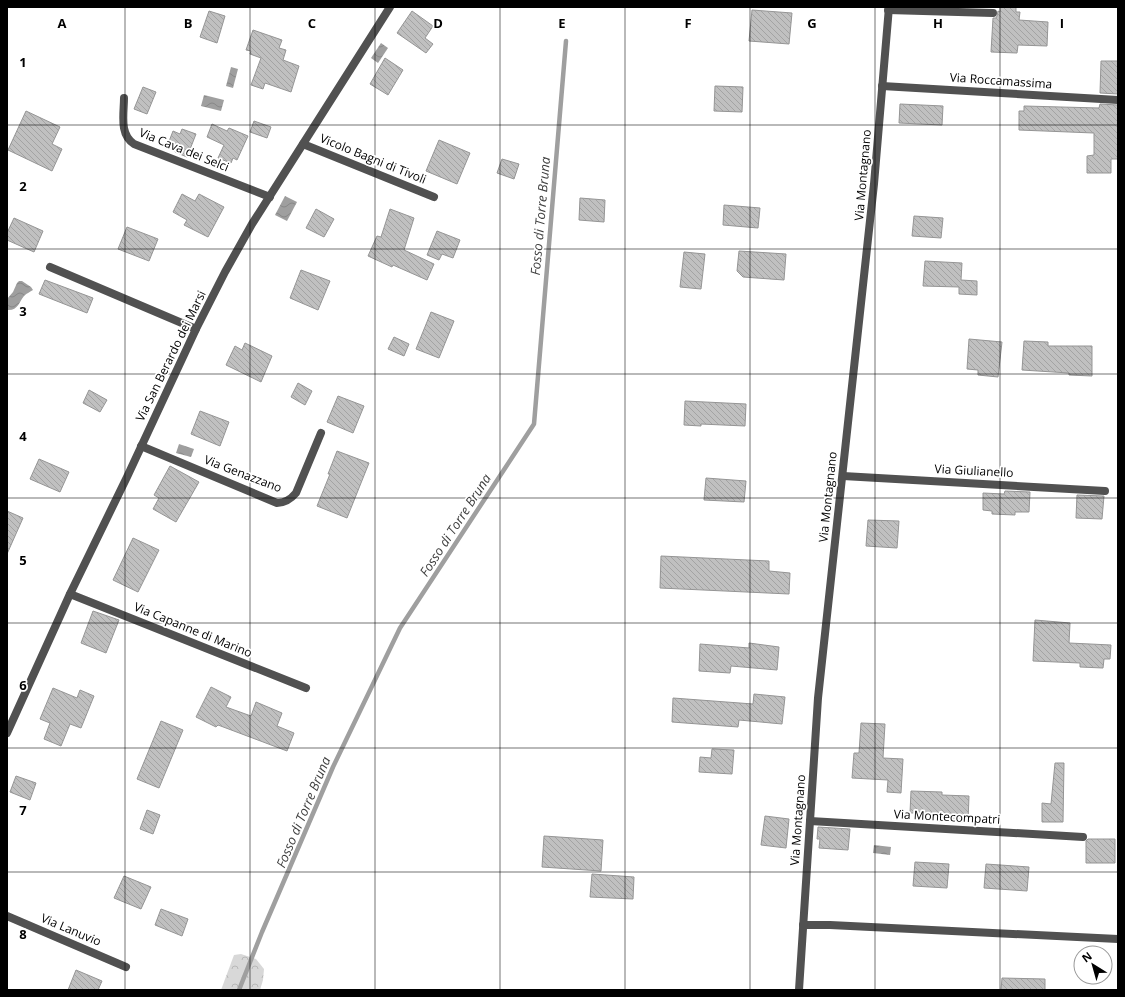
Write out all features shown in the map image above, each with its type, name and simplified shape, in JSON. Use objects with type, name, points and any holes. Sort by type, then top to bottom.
[{"type":"street","name":"Via San Berardo dei Marsi","points":[[7,733],[70,594],[196,329],[235,254],[390,7]]},
{"type":"street","points":[[888,9],[993,13]]},
{"type":"street","name":"Via Montagnano","points":[[799,990],[818,698],[874,184],[888,9]]},
{"type":"street","name":"Via Roccamassima","points":[[882,86],[1118,100]]},
{"type":"street","name":"Via Cava dei Selci","points":[[124,98],[124,132],[129,141],[270,197]]},
{"type":"street","name":"Vicolo Bagni di Tivoli","points":[[303,144],[434,197]]},
{"type":"street","points":[[50,267],[196,329]]},
{"type":"street","name":"Via Genazzano","points":[[141,446],[280,503],[290,500],[296,493],[320,432]]},
{"type":"street","name":"Via Giulianello","points":[[843,476],[1105,491]]},
{"type":"street","name":"Via Capanne di Marino","points":[[70,594],[306,688]]},
{"type":"street","name":"Via Montecompatri","points":[[810,821],[1083,837]]},
{"type":"street","name":"Via Lanuvio","points":[[7,916],[126,967]]},
{"type":"street","points":[[803,925],[1118,939]]},
{"type":"green space","points":[[241,954],[256,959],[264,969],[260,990],[221,990],[234,955]]},
{"type":"water","points":[[381,43],[388,48],[378,63],[371,58]]},
{"type":"water","points":[[231,67],[238,69],[233,88],[226,86]]},
{"type":"water","points":[[204,95],[224,100],[221,111],[201,106]]},
{"type":"water","points":[[285,196],[297,202],[287,221],[275,215]]},
{"type":"water","points":[[19,281],[22,281],[33,290],[24,296],[16,308],[7,310],[7,299]]},
{"type":"water","points":[[179,444],[194,449],[191,457],[176,453]]},
{"type":"water","points":[[874,845],[891,847],[890,855],[873,853]]},
{"type":"building","points":[[1000,7],[1016,7],[1016,12],[1020,12],[1019,20],[1048,22],[1047,46],[1018,45],[1017,53],[991,52],[993,18],[996,18],[998,11],[1000,12]]},
{"type":"building","points":[[752,10],[792,13],[789,44],[749,41]]},
{"type":"building","points":[[209,11],[225,16],[217,43],[200,37]]},
{"type":"building","points":[[412,11],[433,26],[425,38],[433,44],[426,53],[397,33]]},
{"type":"building","points":[[253,30],[282,40],[279,48],[286,50],[283,60],[299,66],[291,92],[265,83],[263,89],[251,85],[261,58],[250,54],[251,51],[246,50]]},
{"type":"building","points":[[385,58],[403,70],[388,95],[370,84]]},
{"type":"building","points":[[1101,61],[1118,61],[1118,94],[1100,93]]},
{"type":"building","points":[[715,86],[743,87],[742,112],[714,111]]},
{"type":"building","points":[[143,87],[156,92],[147,114],[134,109]]},
{"type":"building","points":[[900,104],[943,106],[942,125],[899,123]]},
{"type":"building","points":[[1100,104],[1118,105],[1118,159],[1111,159],[1111,173],[1087,173],[1087,156],[1094,155],[1094,133],[1019,130],[1019,111],[1024,111],[1024,106],[1099,108]]},
{"type":"building","points":[[26,111],[60,127],[52,144],[62,149],[52,171],[8,150]]},
{"type":"building","points":[[254,121],[271,127],[267,138],[250,132]]},
{"type":"building","points":[[212,124],[227,131],[229,128],[248,136],[237,160],[233,158],[231,163],[218,158],[224,145],[207,137]]},
{"type":"building","points":[[182,129],[196,134],[187,157],[175,152],[177,147],[168,144],[173,131],[180,134]]},
{"type":"building","points":[[439,140],[470,153],[457,184],[426,171]]},
{"type":"building","points":[[502,159],[519,164],[514,179],[497,173]]},
{"type":"building","points":[[182,194],[195,201],[199,194],[224,207],[208,237],[184,225],[187,220],[173,212]]},
{"type":"building","points":[[580,198],[605,200],[604,222],[579,220]]},
{"type":"building","points":[[724,205],[760,208],[758,228],[723,225]]},
{"type":"building","points":[[316,209],[334,219],[324,237],[306,228]]},
{"type":"building","points":[[390,209],[414,218],[404,250],[434,264],[427,280],[368,256],[377,236],[381,237]]},
{"type":"building","points":[[914,216],[943,218],[941,238],[912,236]]},
{"type":"building","points":[[14,218],[43,231],[34,252],[7,240],[7,233]]},
{"type":"building","points":[[127,227],[158,239],[149,261],[118,249]]},
{"type":"building","points":[[437,231],[460,240],[453,258],[442,254],[439,260],[427,255]]},
{"type":"building","points":[[739,251],[786,254],[784,280],[743,277],[737,271]]},
{"type":"building","points":[[684,252],[705,254],[701,289],[680,287]]},
{"type":"building","points":[[925,261],[962,263],[961,280],[977,281],[977,295],[959,294],[959,287],[923,286]]},
{"type":"building","points":[[301,270],[330,281],[318,310],[290,298]]},
{"type":"building","points":[[45,280],[93,298],[87,313],[39,294]]},
{"type":"building","points":[[431,312],[454,321],[439,358],[416,349]]},
{"type":"building","points":[[394,337],[409,344],[404,356],[388,349]]},
{"type":"building","points":[[969,339],[1002,342],[998,377],[978,375],[978,370],[967,369]]},
{"type":"building","points":[[1024,341],[1048,342],[1048,346],[1092,346],[1092,376],[1022,370]]},
{"type":"building","points":[[245,343],[272,356],[261,382],[226,365],[235,346],[242,350]]},
{"type":"building","points":[[298,383],[312,391],[305,405],[291,397]]},
{"type":"building","points":[[89,390],[107,400],[100,412],[83,403]]},
{"type":"building","points":[[338,396],[364,406],[353,433],[327,422]]},
{"type":"building","points":[[685,401],[746,404],[745,426],[701,424],[701,426],[684,425]]},
{"type":"building","points":[[200,411],[229,422],[220,446],[191,434]]},
{"type":"building","points":[[337,451],[369,463],[347,518],[317,506],[330,474],[328,474]]},
{"type":"building","points":[[39,459],[69,472],[60,492],[30,479]]},
{"type":"building","points":[[170,466],[199,482],[176,522],[153,509],[159,498],[154,495]]},
{"type":"building","points":[[706,478],[746,481],[744,502],[704,500]]},
{"type":"building","points":[[1005,491],[1030,492],[1029,512],[1015,512],[1015,515],[992,514],[992,511],[983,510],[983,493],[1004,494]]},
{"type":"building","points":[[1077,495],[1104,496],[1102,519],[1076,518]]},
{"type":"building","points":[[7,511],[23,518],[7,554]]},
{"type":"building","points":[[868,520],[899,521],[897,548],[866,546]]},
{"type":"building","points":[[133,538],[159,550],[138,592],[113,580]]},
{"type":"building","points":[[661,556],[769,561],[769,571],[790,573],[789,594],[660,588]]},
{"type":"building","points":[[93,611],[119,620],[106,653],[81,643]]},
{"type":"building","points":[[1035,620],[1070,623],[1069,643],[1111,645],[1110,659],[1104,659],[1103,668],[1080,667],[1080,663],[1033,661]]},
{"type":"building","points":[[749,643],[779,647],[777,670],[731,666],[730,673],[699,671],[700,644],[749,648]]},
{"type":"building","points":[[211,687],[231,697],[226,707],[251,716],[256,702],[282,713],[277,726],[294,733],[287,751],[218,725],[216,727],[196,717]]},
{"type":"building","points":[[53,688],[77,698],[80,690],[94,696],[81,728],[70,724],[61,746],[44,739],[50,723],[40,719]]},
{"type":"building","points":[[754,694],[785,697],[782,724],[739,720],[738,727],[672,722],[673,698],[753,704]]},
{"type":"building","points":[[161,721],[183,730],[159,788],[137,779]]},
{"type":"building","points":[[861,723],[885,724],[883,758],[903,759],[901,793],[887,792],[888,780],[852,778],[854,753],[859,753]]},
{"type":"building","points":[[712,749],[734,750],[732,774],[699,772],[700,757],[711,758]]},
{"type":"building","points":[[1055,763],[1064,763],[1063,822],[1042,822],[1042,803],[1051,804]]},
{"type":"building","points":[[16,776],[36,783],[30,800],[10,792]]},
{"type":"building","points":[[911,791],[942,792],[942,795],[969,796],[968,822],[938,821],[938,813],[910,813]]},
{"type":"building","points":[[147,810],[160,815],[153,834],[140,829]]},
{"type":"building","points":[[765,816],[789,819],[786,848],[761,845]]},
{"type":"building","points":[[818,827],[850,829],[848,850],[819,848],[820,839],[817,839]]},
{"type":"building","points":[[544,836],[603,840],[601,871],[542,867]]},
{"type":"building","points":[[1088,839],[1115,839],[1115,863],[1086,863],[1086,841]]},
{"type":"building","points":[[915,862],[949,864],[947,888],[913,886]]},
{"type":"building","points":[[986,864],[1029,867],[1027,891],[984,888]]},
{"type":"building","points":[[592,874],[634,877],[633,899],[590,897]]},
{"type":"building","points":[[124,876],[151,887],[141,909],[114,898]]},
{"type":"building","points":[[161,909],[188,919],[182,936],[155,925]]},
{"type":"building","points":[[76,970],[102,981],[98,990],[68,990]]},
{"type":"building","points":[[1002,978],[1045,979],[1045,990],[1001,990]]},
{"type":"waterway","name":"Fosso di Torre Bruna","points":[[239,990],[262,932],[333,767],[400,628],[534,424],[566,41]]}]
